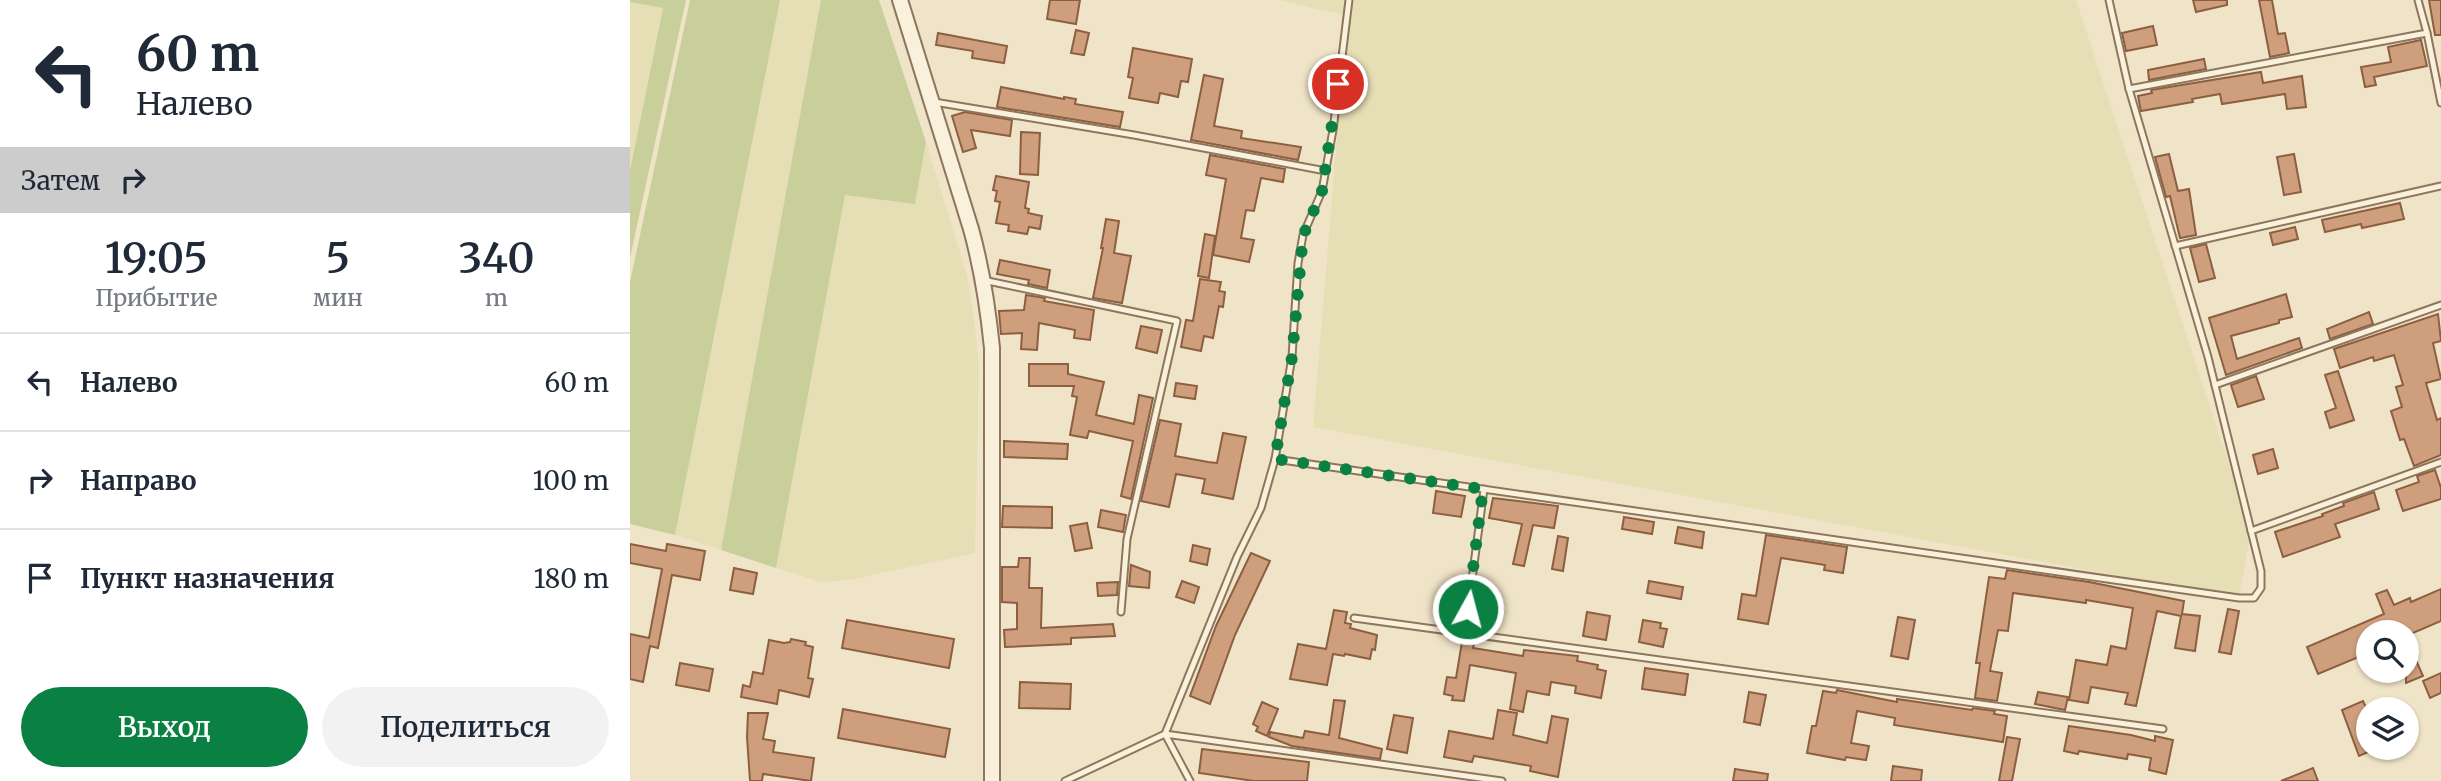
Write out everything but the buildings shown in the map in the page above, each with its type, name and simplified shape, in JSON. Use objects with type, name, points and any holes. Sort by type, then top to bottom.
[{"type":"street","points":[[900,0],[971,229],[983,280],[992,348],[992,781]]},
{"type":"lane","points":[[1165,734],[1237,557],[1261,508],[1275,459],[1292,357],[1303,236],[1322,191],[1326,171],[1349,0]]},
{"type":"lane","points":[[1275,459],[2239,598],[2254,598],[2261,589],[2261,571],[2215,385],[2129,89],[2109,0]]},
{"type":"lane","points":[[2418,0],[2437,66],[2441,103]]},
{"type":"lane","points":[[2129,89],[2427,33]]},
{"type":"lane","points":[[931,101],[1326,171]]},
{"type":"lane","points":[[2175,246],[2441,186]]},
{"type":"lane","points":[[983,280],[1177,320],[1127,539],[1121,612]]},
{"type":"lane","points":[[2215,385],[2441,305]]},
{"type":"lane","points":[[2251,531],[2441,462]]},
{"type":"lane","points":[[1465,632],[1483,489]]},
{"type":"lane","points":[[1354,618],[2163,729]]},
{"type":"lane","points":[[1165,734],[1190,781]]},
{"type":"lane","points":[[1065,781],[1165,734],[1502,781]]},
{"type":"shaded area","points":[[780,0],[821,0],[721,550],[675,535]]},
{"type":"shaded area","points":[[1278,0],[2076,0],[2251,531],[2239,598],[1313,427],[1347,16]]},
{"type":"shaded area","points":[[630,2],[663,7],[630,171]]},
{"type":"shaded area","points":[[926,142],[967,275],[974,318],[979,368],[975,553],[849,580],[821,582],[776,568],[845,194],[915,204]]},
{"type":"green space","points":[[630,0],[686,0],[630,258],[630,171],[663,8]]},
{"type":"green space","points":[[690,0],[780,0],[675,535],[630,524],[630,282]]},
{"type":"green space","points":[[821,0],[879,0],[926,142],[915,204],[845,195],[776,568],[721,550]]},
{"type":"route","points":[[1338,84],[1322,191],[1303,236],[1298,263],[1292,357],[1275,459],[1483,489],[1468,609]]}]
